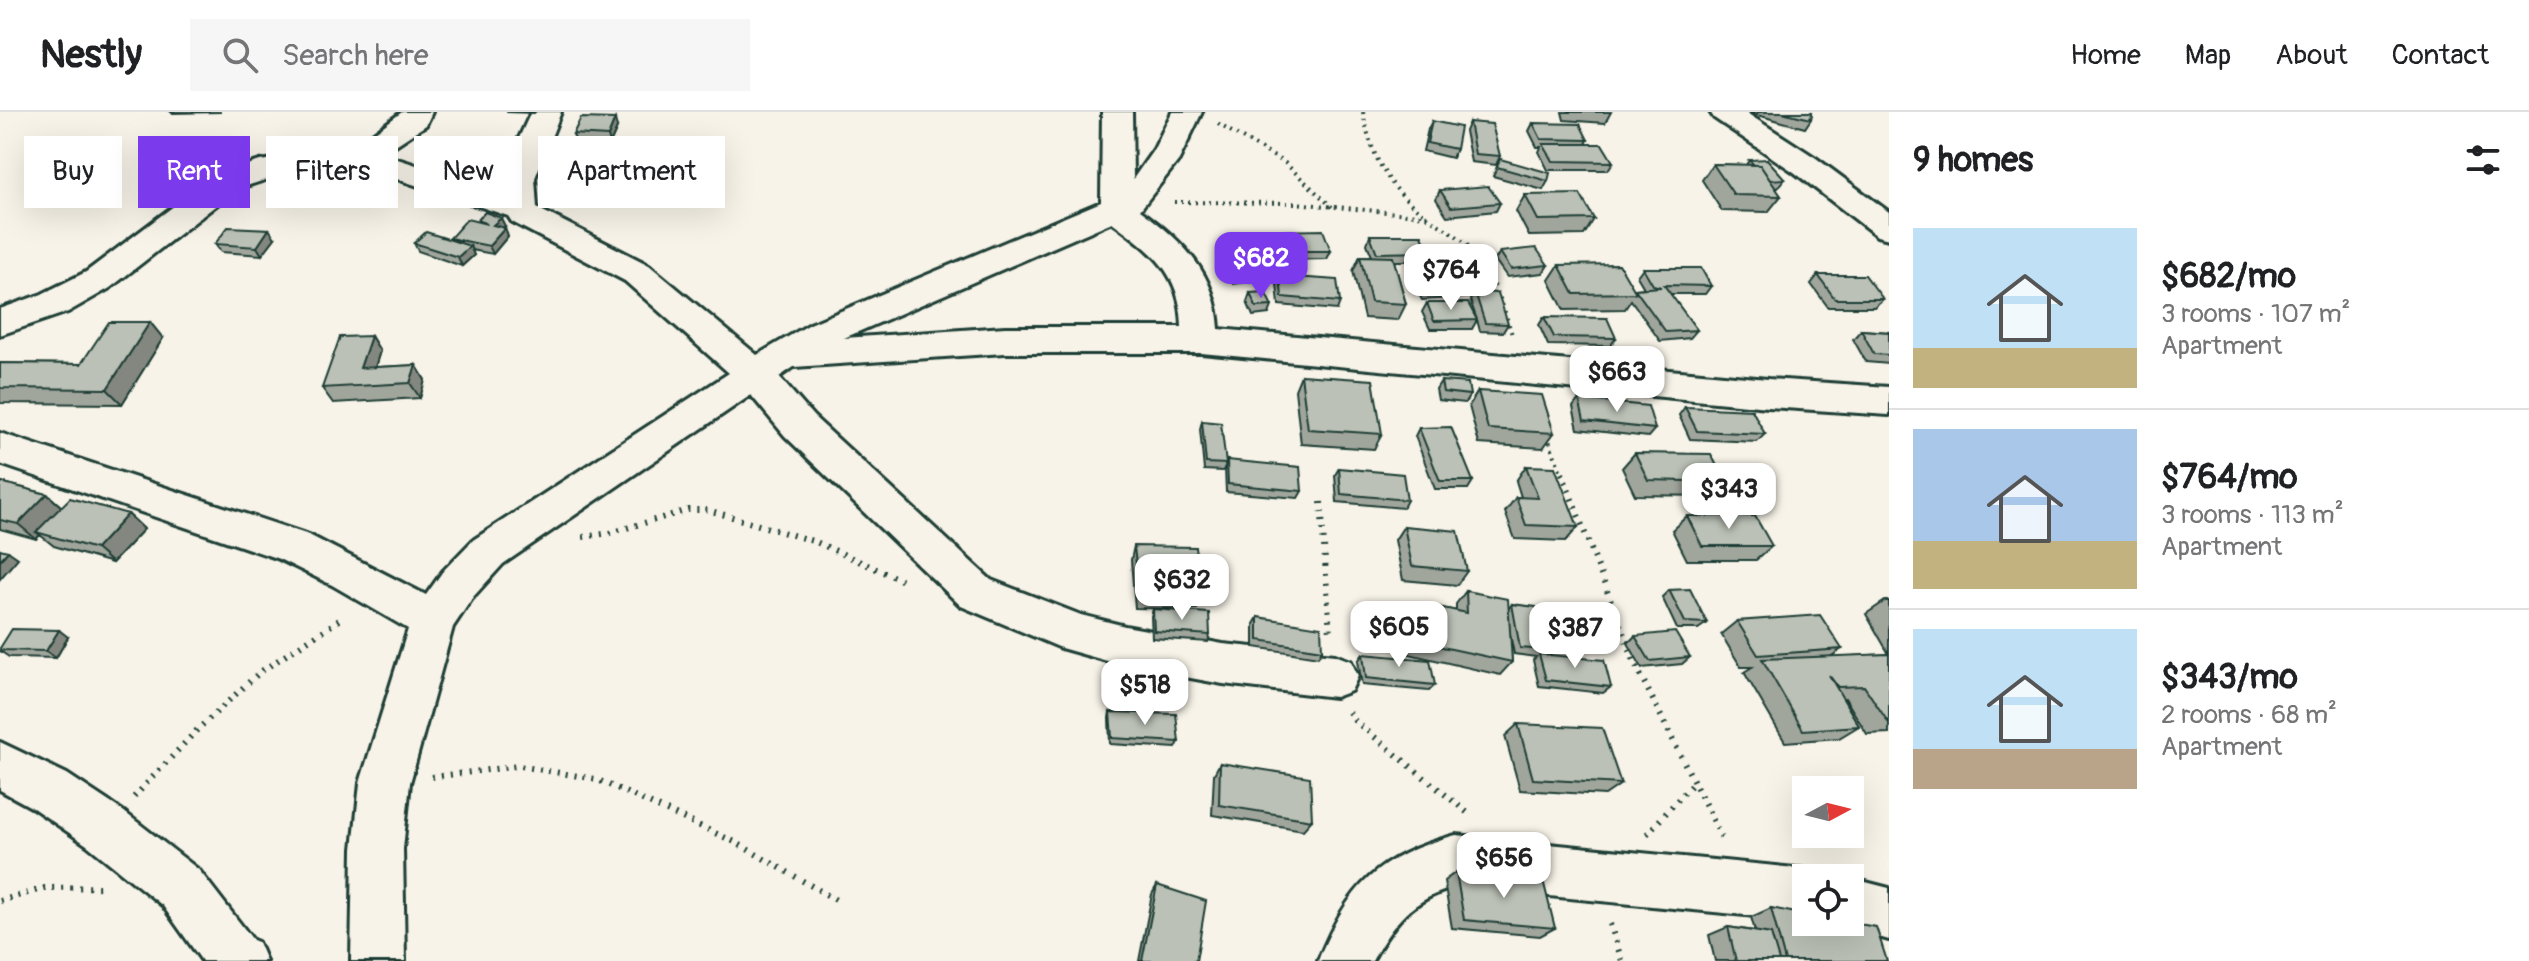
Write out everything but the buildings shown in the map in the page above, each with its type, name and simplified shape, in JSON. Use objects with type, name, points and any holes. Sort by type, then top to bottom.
[{"type":"street","points":[[389,136],[415,119],[417,112]]},
{"type":"street","points":[[546,112],[524,164],[517,201],[524,215],[637,273],[770,365],[810,437],[976,593],[1077,634],[1113,643],[1223,664],[1335,676]]},
{"type":"street","points":[[1117,112],[1123,206],[1191,279],[1198,298],[1201,340]]},
{"type":"street","points":[[1725,112],[1805,165],[1889,228]]},
{"type":"street","points":[[378,961],[378,849],[385,783],[433,621],[458,584],[488,552],[823,333],[1123,206],[1147,185],[1201,117]]},
{"type":"street","points":[[0,322],[55,303],[98,280],[226,182],[266,170]]},
{"type":"street","points":[[398,170],[520,209]]},
{"type":"street","points":[[770,365],[1005,340],[1201,340],[1889,401]]},
{"type":"street","points":[[0,448],[45,467],[132,492],[293,547],[433,621]]},
{"type":"street","points":[[0,765],[50,791],[105,828],[181,888],[235,960]]},
{"type":"street","points":[[1345,961],[1349,946],[1380,904],[1411,874],[1456,861],[1792,893]]},
{"type":"street","points":[[1864,908],[1889,914]]},
{"type":"path","points":[[1363,112],[1367,143],[1376,166],[1402,195],[1470,247],[1482,265],[1509,323],[1521,369],[1635,664],[1746,888]]},
{"type":"path","points":[[1201,117],[1285,163],[1332,207]]},
{"type":"path","points":[[1123,206],[1254,202],[1428,216]]},
{"type":"path","points":[[1321,502],[1335,676],[1341,699],[1355,721],[1472,816]]},
{"type":"path","points":[[580,537],[610,533],[688,510],[708,510],[816,542],[912,584],[936,591],[976,593]]},
{"type":"path","points":[[105,828],[197,730],[260,672],[346,616],[390,596]]},
{"type":"path","points":[[385,783],[519,766],[596,779],[735,842],[836,900]]},
{"type":"path","points":[[0,901],[45,888],[110,887]]}]
